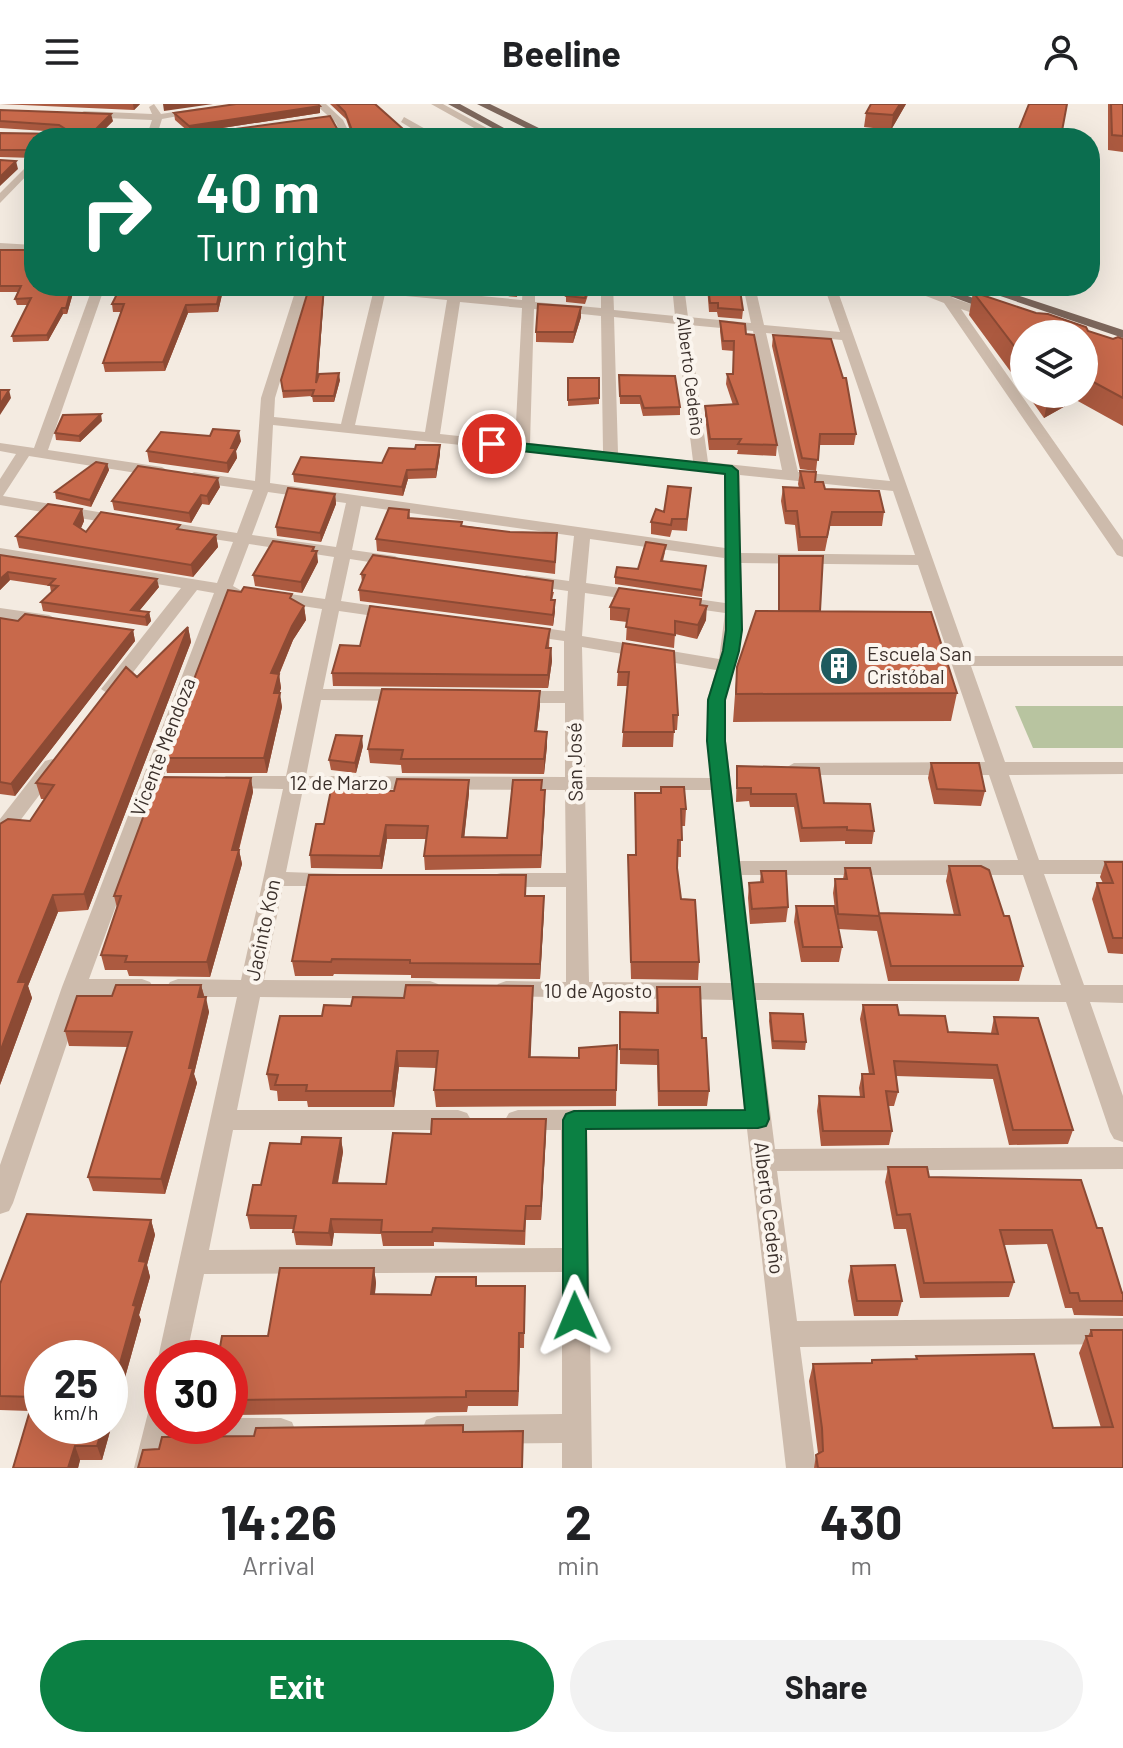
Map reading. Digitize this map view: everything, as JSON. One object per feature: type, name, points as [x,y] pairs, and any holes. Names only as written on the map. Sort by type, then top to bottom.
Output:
[{"type":"main road","points":[[453,104],[492,128]]},
{"type":"main road","points":[[482,104],[533,128]]},
{"type":"main road","points":[[949,296],[1016,320]]},
{"type":"main road","points":[[1007,296],[1123,334]]},
{"type":"street","points":[[152,104],[158,117],[154,128]]},
{"type":"street","points":[[320,104],[335,117],[341,128]]},
{"type":"street","points":[[436,104],[488,128]]},
{"type":"street","points":[[79,114],[158,117],[214,109]]},
{"type":"street","points":[[320,119],[335,117]]},
{"type":"street","points":[[404,120],[417,128]]},
{"type":"street","points":[[11,162],[24,163]]},
{"type":"street","points":[[0,200],[5,188],[24,172]]},
{"type":"street","points":[[0,248],[24,249]]},
{"type":"street","points":[[0,492],[32,452],[95,296]]},
{"type":"street","name":"Vicente Mendoza","points":[[0,1203],[74,987],[262,487],[268,398],[300,296]]},
{"type":"street","points":[[347,428],[379,296]]},
{"type":"street","points":[[443,296],[847,337]]},
{"type":"street","points":[[522,447],[528,296]]},
{"type":"street","points":[[607,296],[611,457]]},
{"type":"street","name":"Alberto Cedeño","points":[[680,296],[701,467]]},
{"type":"street","points":[[751,296],[791,476]]},
{"type":"street","points":[[833,296],[924,560],[941,632],[959,661],[1123,1132]]},
{"type":"street","points":[[941,296],[1123,552]]},
{"type":"street","points":[[432,437],[454,297]]},
{"type":"street","points":[[266,420],[899,487]]},
{"type":"street","points":[[0,447],[732,556],[924,560]]},
{"type":"street","name":"Alberto Cedeño","points":[[732,471],[732,556],[738,623],[716,700],[730,868],[801,1468]]},
{"type":"street","points":[[0,500],[420,565]]},
{"type":"street","name":"Jacinto Kon","points":[[176,1340],[354,501]]},
{"type":"street","name":"San José","points":[[578,990],[574,638],[582,533]]},
{"type":"street","points":[[0,553],[222,590],[407,615]]},
{"type":"street","points":[[514,578],[577,587],[738,623]]},
{"type":"street","points":[[95,709],[144,634],[192,585]]},
{"type":"street","points":[[0,613],[61,622]]},
{"type":"street","points":[[497,627],[726,666]]},
{"type":"street","points":[[959,661],[1123,661]]},
{"type":"street","points":[[313,694],[421,695]]},
{"type":"street","points":[[497,696],[574,697]]},
{"type":"street","points":[[0,833],[66,746]]},
{"type":"street","points":[[780,769],[1123,768]]},
{"type":"street","name":"12 de Marzo","points":[[208,782],[575,784],[724,774]]},
{"type":"street","points":[[150,782],[179,782]]},
{"type":"street","points":[[730,868],[1123,867]]},
{"type":"street","points":[[273,879],[353,880]]},
{"type":"street","points":[[481,880],[577,880]]},
{"type":"street","points":[[74,987],[453,990]]},
{"type":"street","name":"10 de Agosto","points":[[484,990],[1123,994]]},
{"type":"street","points":[[222,1120],[758,1119]]},
{"type":"street","points":[[574,1120],[577,1468]]},
{"type":"street","points":[[763,1160],[1123,1158]]},
{"type":"street","points":[[191,1262],[575,1260]]},
{"type":"street","points":[[785,1334],[1123,1331]]},
{"type":"street","points":[[248,1427],[312,1432]]},
{"type":"street","points":[[405,1430],[576,1428]]},
{"type":"street","points":[[149,1468],[154,1444]]},
{"type":"green space","points":[[1015,706],[1123,706],[1123,748],[1033,748]]},
{"type":"building","points":[[236,104],[320,106],[189,126],[174,113]]},
{"type":"building","points":[[337,104],[375,104],[402,128],[351,128],[345,112]]},
{"type":"building","points":[[871,104],[900,104],[893,115],[866,113]]},
{"type":"building","points":[[1029,104],[1067,104],[1063,128],[1019,128]]},
{"type":"building","points":[[1111,104],[1123,104],[1123,136],[1112,135]]},
{"type":"building","points":[[0,110],[111,114],[97,128],[0,121]]},
{"type":"building","points":[[330,116],[337,128],[243,128]]},
{"type":"building","points":[[0,133],[24,133],[24,150],[0,150]]},
{"type":"building","points":[[0,160],[16,161],[0,177]]},
{"type":"building","points":[[0,250],[24,250],[24,296],[69,296],[66,308],[62,308],[47,335],[12,336],[31,298],[15,299],[21,286],[0,286]]},
{"type":"building","points":[[116,296],[219,296],[217,304],[186,305],[163,362],[103,363],[124,304],[112,304]]},
{"type":"building","points":[[307,296],[323,296],[316,383],[319,374],[339,373],[334,396],[312,396],[314,390],[283,391],[281,380]]},
{"type":"building","points":[[709,296],[741,296],[743,310],[718,308],[718,303],[710,303]]},
{"type":"building","points":[[976,296],[985,296],[1066,320],[1010,320],[1010,341]]},
{"type":"building","points":[[538,304],[581,307],[574,332],[536,332]]},
{"type":"building","points":[[720,321],[745,324],[746,334],[754,335],[777,445],[738,444],[741,439],[710,439],[705,406],[738,404],[727,374],[733,374],[734,341],[723,341]]},
{"type":"building","points":[[1098,334],[1123,339],[1123,398],[1098,385]]},
{"type":"building","points":[[773,335],[831,339],[843,378],[846,378],[856,434],[820,434],[818,460],[802,458]]},
{"type":"building","points":[[619,375],[675,376],[680,407],[644,408],[640,396],[620,396]]},
{"type":"building","points":[[568,378],[599,378],[599,398],[568,400]]},
{"type":"building","points":[[0,390],[9,390],[0,404]]},
{"type":"building","points":[[101,414],[79,436],[55,433],[63,415]]},
{"type":"building","points":[[213,429],[239,431],[231,448],[236,448],[227,463],[147,451],[161,432],[210,436]]},
{"type":"building","points":[[416,445],[440,445],[436,469],[407,470],[402,487],[293,474],[301,457],[382,463],[389,448],[415,449]]},
{"type":"building","points":[[96,462],[107,464],[90,500],[55,492]]},
{"type":"building","points":[[138,466],[218,478],[207,496],[201,495],[189,513],[112,501]]},
{"type":"building","points":[[800,471],[816,472],[815,482],[823,482],[825,489],[879,491],[884,512],[832,512],[827,537],[800,537],[797,511],[786,511],[783,487],[804,488]]},
{"type":"building","points":[[668,486],[691,488],[687,519],[672,519],[671,525],[651,522],[656,509],[664,512]]},
{"type":"building","points":[[288,488],[335,494],[320,533],[276,527]]},
{"type":"building","points":[[48,504],[82,509],[74,524],[86,532],[101,512],[180,525],[177,529],[216,535],[191,565],[16,536]]},
{"type":"building","points":[[389,508],[409,510],[408,518],[462,522],[461,526],[510,532],[557,533],[555,562],[376,539]]},
{"type":"building","points":[[273,541],[314,547],[312,551],[317,551],[301,582],[253,575]]},
{"type":"building","points":[[646,542],[666,545],[661,561],[706,566],[702,590],[615,577],[617,567],[638,569]]},
{"type":"building","points":[[0,555],[157,579],[131,610],[149,612],[145,617],[41,602],[58,586],[49,585],[55,579],[8,572],[0,579]]},
{"type":"building","points":[[373,555],[553,581],[553,615],[359,590],[365,575],[361,574]]},
{"type":"building","points":[[779,556],[823,556],[820,611],[779,611]]},
{"type":"building","points":[[244,587],[292,594],[290,598],[304,606],[271,673],[279,674],[274,693],[280,693],[264,758],[164,758],[228,590],[241,592]]},
{"type":"building","points":[[619,588],[701,599],[700,605],[707,606],[698,625],[675,621],[675,635],[626,627],[629,609],[610,607]]},
{"type":"building","points":[[370,606],[550,629],[546,648],[551,648],[548,675],[332,673],[340,645],[360,646]]},
{"type":"building","name":"Escuela San Cristóbal","points":[[756,611],[931,612],[957,693],[736,694],[737,667]]},
{"type":"building","points":[[25,614],[133,630],[11,784],[0,782],[0,618],[18,621]]},
{"type":"building","points":[[188,627],[84,894],[53,895],[18,982],[26,982],[0,1052],[0,824],[8,819],[30,821],[54,785],[36,783],[126,667],[137,677]]},
{"type":"building","points":[[623,643],[674,651],[678,715],[673,715],[674,732],[623,732],[629,672],[618,672]]},
{"type":"building","points":[[382,689],[540,691],[535,731],[547,732],[544,759],[401,759],[403,750],[368,749]]},
{"type":"building","points":[[336,735],[362,736],[355,763],[329,760]]},
{"type":"building","points":[[931,763],[979,763],[985,791],[937,789]]},
{"type":"building","points":[[737,766],[819,768],[824,803],[870,804],[874,831],[847,830],[847,827],[802,828],[796,794],[751,794],[751,788],[737,788]]},
{"type":"building","points":[[158,777],[251,778],[232,850],[239,850],[207,962],[125,962],[127,956],[101,955],[121,896],[114,896]]},
{"type":"building","points":[[397,779],[469,780],[462,837],[507,838],[513,780],[542,780],[541,790],[545,790],[541,855],[424,856],[428,826],[386,825],[380,856],[310,855],[316,824],[324,824],[331,790],[394,791]]},
{"type":"building","points":[[661,787],[684,787],[686,809],[681,809],[682,840],[678,840],[677,868],[681,899],[695,900],[699,962],[631,962],[628,855],[636,855],[635,793],[661,793]]},
{"type":"building","points":[[1105,862],[1123,862],[1123,938],[1113,938],[1097,883],[1113,883]]},
{"type":"building","points":[[949,866],[981,866],[989,870],[1004,916],[1009,916],[1023,966],[891,966],[879,914],[838,914],[835,879],[847,879],[845,868],[870,868],[879,913],[960,915]]},
{"type":"building","points":[[761,871],[786,871],[788,907],[752,909],[749,883],[763,882]]},
{"type":"building","points":[[309,875],[526,875],[525,896],[544,896],[540,964],[332,959],[331,962],[292,961]]},
{"type":"building","points":[[796,906],[834,906],[842,947],[803,947]]},
{"type":"building","points":[[116,985],[201,985],[198,997],[206,997],[189,1068],[193,1068],[161,1179],[88,1177],[132,1032],[65,1031],[77,996],[112,996]]},
{"type":"building","points":[[406,985],[533,986],[529,1057],[579,1058],[579,1048],[617,1045],[616,1090],[434,1090],[438,1051],[397,1051],[392,1091],[306,1091],[307,1085],[275,1085],[278,1075],[267,1074],[280,1016],[322,1016],[324,1005],[351,1006],[353,997],[404,998]]},
{"type":"building","points":[[657,987],[700,987],[702,1038],[706,1038],[709,1091],[659,1091],[658,1050],[620,1049],[620,1012],[658,1013]]},
{"type":"building","points":[[863,1005],[897,1005],[899,1015],[945,1016],[948,1032],[998,1034],[994,1017],[1038,1018],[1073,1130],[1013,1130],[997,1065],[894,1061],[898,1092],[886,1091],[892,1131],[823,1131],[819,1096],[864,1097],[862,1074],[874,1074]]},
{"type":"building","points":[[770,1013],[803,1014],[806,1042],[773,1041]]},
{"type":"building","points":[[432,1119],[546,1119],[541,1206],[526,1206],[524,1231],[433,1228],[432,1232],[381,1232],[382,1220],[331,1219],[329,1233],[293,1232],[296,1216],[247,1215],[253,1185],[261,1185],[270,1143],[301,1144],[302,1137],[341,1138],[333,1183],[386,1184],[393,1133],[431,1134]]},
{"type":"building","points":[[888,1167],[927,1167],[929,1177],[1081,1180],[1097,1228],[1102,1228],[1123,1301],[1080,1301],[1078,1293],[1070,1293],[1052,1230],[1000,1230],[1014,1282],[924,1283],[910,1214],[897,1215]]},
{"type":"building","points":[[27,1214],[151,1220],[139,1261],[146,1262],[126,1340],[24,1340],[24,1397],[0,1396],[0,1284]]},
{"type":"building","points":[[895,1265],[902,1301],[857,1301],[851,1266]]},
{"type":"building","points":[[280,1268],[374,1268],[371,1294],[431,1295],[436,1277],[476,1277],[476,1286],[525,1286],[524,1333],[519,1333],[518,1391],[466,1391],[466,1397],[248,1400],[248,1340],[221,1340],[222,1336],[268,1336]]},
{"type":"building","points":[[1091,1330],[1123,1330],[1123,1468],[818,1468],[816,1455],[823,1451],[822,1428],[813,1364],[872,1363],[872,1360],[917,1359],[916,1356],[1034,1354],[1053,1428],[1113,1427],[1086,1336],[1092,1336]]},
{"type":"building","points":[[463,1425],[463,1432],[523,1431],[522,1468],[138,1468],[143,1450],[159,1449],[160,1444],[248,1444],[248,1436],[254,1436],[256,1428]]},
{"type":"building","points":[[24,1431],[24,1444],[98,1444],[75,1446],[68,1468],[13,1468]]},
{"type":"place","name":"Escuela San Cristóbal","points":[[839,666]]},
{"type":"route","points":[[492,444],[732,471],[734,630],[731,651],[719,685],[715,717],[718,769],[758,1119],[574,1120],[575,1316]]}]
